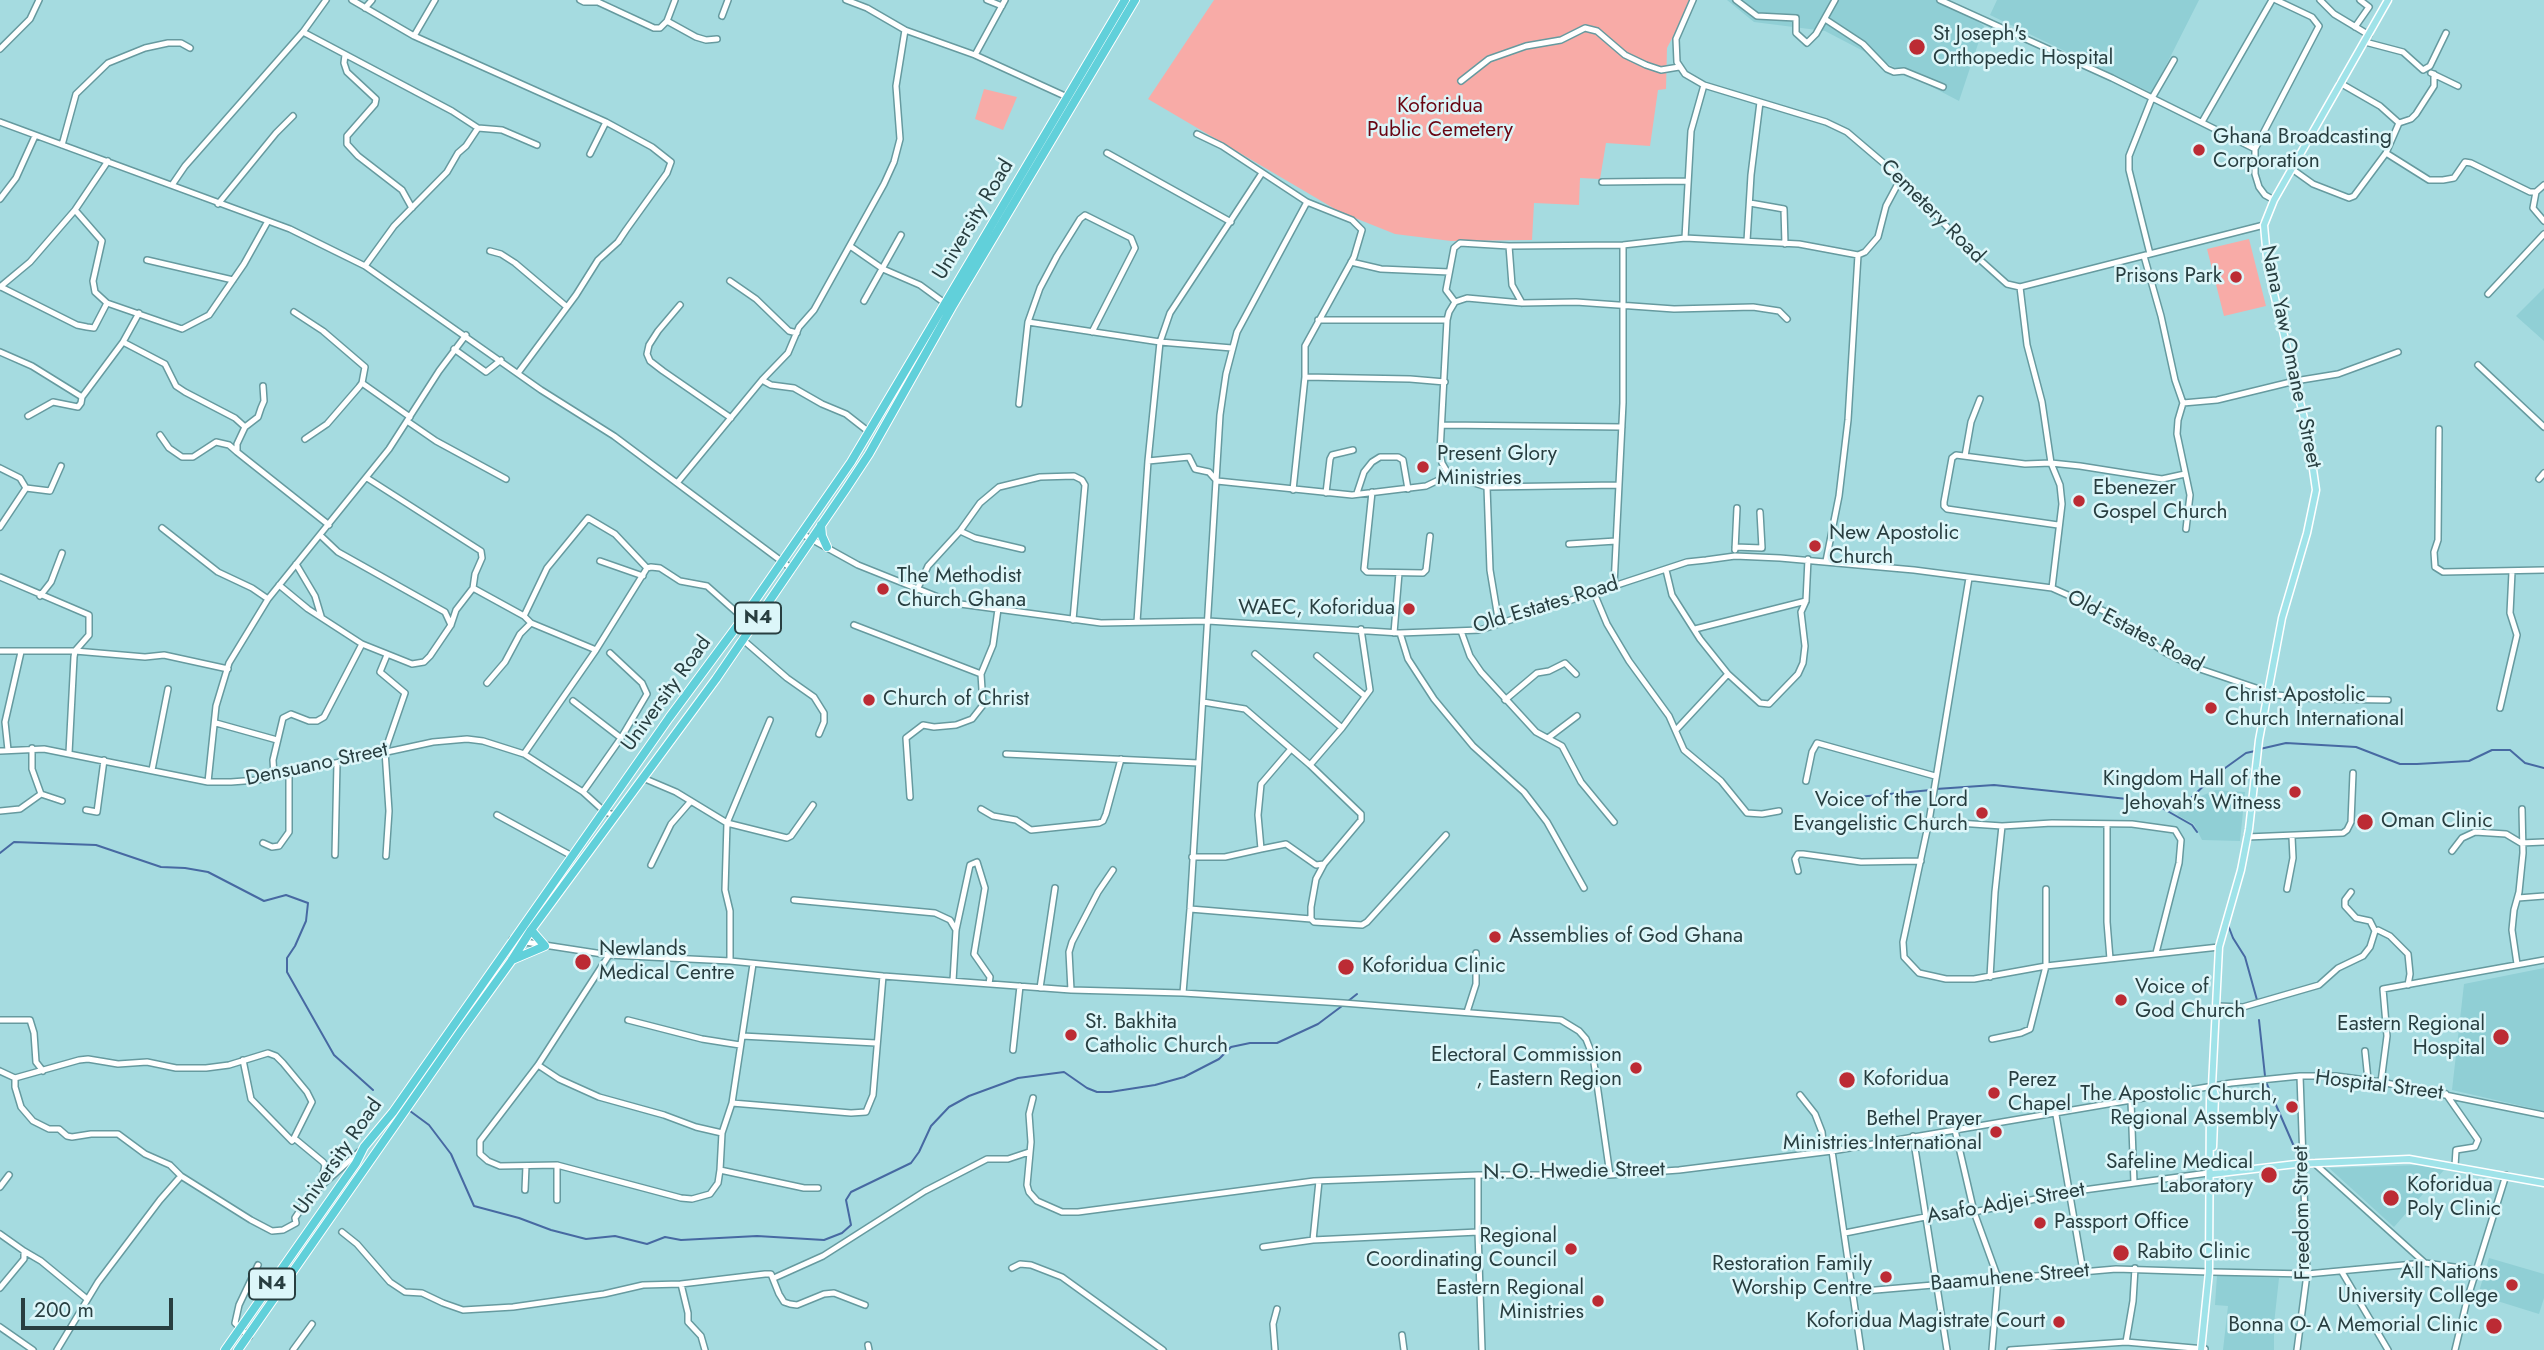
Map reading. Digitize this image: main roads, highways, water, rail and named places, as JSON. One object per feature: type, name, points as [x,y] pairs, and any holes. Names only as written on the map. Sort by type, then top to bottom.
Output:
[{"type":"highway","name":"University Road","points":[[225,1350],[364,1147],[388,1119],[572,856],[643,778],[792,569],[869,454],[948,305],[1125,0]]},
{"type":"highway","name":"University Road","points":[[238,1350],[512,960],[610,813],[669,718],[802,534],[869,432],[1135,0]]},
{"type":"highway","points":[[821,525],[827,547]]},
{"type":"highway","points":[[512,960],[545,946],[531,930]]},
{"type":"main road","name":"Nana Yaw Omane I Street","points":[[2210,1173],[2219,947],[2241,870],[2259,740],[2282,618],[2307,533],[2316,491],[2308,435],[2268,269],[2264,225],[2274,200],[2388,0]]},
{"type":"main road","points":[[2203,1349],[2211,1272],[2210,1173],[2314,1163],[2409,1159],[2544,1183]]},
{"type":"waterway","points":[[2260,749],[2286,743],[2356,747],[2400,764],[2469,761],[2492,750],[2510,750],[2525,763],[2544,768]]},
{"type":"waterway","points":[[1936,789],[1994,785],[2175,804],[2190,799],[2214,776],[2246,753],[2255,751]]},
{"type":"waterway","points":[[1847,798],[1931,790]]},
{"type":"waterway","points":[[2155,804],[2192,825],[2197,832]]},
{"type":"waterway","points":[[0,853],[14,842],[96,845],[161,867],[208,872],[264,901],[286,895],[308,903],[306,921],[287,958],[287,972],[334,1055],[373,1090]]},
{"type":"waterway","points":[[2228,925],[2245,957],[2257,1000]]},
{"type":"waterway","points":[[1347,1002],[1357,994]]},
{"type":"waterway","points":[[410,1111],[429,1125],[451,1154],[474,1206],[551,1230],[586,1239],[615,1236],[647,1244],[665,1237],[681,1240],[757,1236],[824,1240],[842,1233],[851,1225],[846,1200],[851,1192],[911,1163],[931,1126],[949,1107],[969,1096],[1018,1078],[1064,1072],[1097,1092],[1155,1085],[1184,1077],[1219,1059],[1231,1047],[1250,1043],[1277,1043],[1318,1024],[1342,1006]]},
{"type":"waterway","points":[[2259,1020],[2265,1076]]},
{"type":"waterway","points":[[2266,1082],[2299,1158]]},
{"type":"place","name":"St Joseph's Orthopedic Hospital","points":[[1917,47]]},
{"type":"place","name":"Ghana Broadcasting Corporation","points":[[2199,150]]},
{"type":"place","name":"Prisons Park","points":[[2236,277]]},
{"type":"place","name":"Present Glory Ministries","points":[[1423,467]]},
{"type":"place","name":"Ebenezer Gospel Church","points":[[2079,501]]},
{"type":"place","name":"New Apostolic Church","points":[[1815,546]]},
{"type":"place","name":"The Methodist Church Ghana","points":[[883,589]]},
{"type":"place","name":"WAEC, Koforidua","points":[[1409,609]]},
{"type":"place","name":"Church of Christ","points":[[869,700]]},
{"type":"place","name":"Christ Apostolic Church International","points":[[2211,708]]},
{"type":"place","name":"Kingdom Hall of the Jehovah's Witness","points":[[2295,792]]},
{"type":"place","name":"Voice of the Lord Evangelistic Church","points":[[1982,813]]},
{"type":"place","name":"Oman Clinic","points":[[2365,822]]},
{"type":"place","name":"Assemblies of God Ghana","points":[[1495,937]]},
{"type":"place","name":"Newlands Medical Centre","points":[[583,962]]},
{"type":"place","name":"Koforidua Clinic","points":[[1346,967]]},
{"type":"place","name":"Voice of God Church","points":[[2121,1000]]},
{"type":"place","name":"St. Bakhita Catholic Church","points":[[1071,1035]]},
{"type":"place","name":"Eastern Regional Hospital","points":[[2501,1037]]},
{"type":"place","name":"Electoral Commission , Eastern Region","points":[[1636,1068]]},
{"type":"place","name":"Koforidua","points":[[1847,1080]]},
{"type":"place","name":"Perez Chapel","points":[[1994,1093]]},
{"type":"place","name":"The Apostolic Church, Regional Assembly","points":[[2292,1107]]},
{"type":"place","name":"Bethel Prayer Ministries International","points":[[1996,1132]]},
{"type":"place","name":"Safeline Medical Laboratory","points":[[2269,1175]]},
{"type":"place","name":"Koforidua Poly Clinic","points":[[2391,1198]]},
{"type":"place","name":"Passport Office","points":[[2040,1223]]},
{"type":"place","name":"Regional Coordinating Council","points":[[1571,1249]]},
{"type":"place","name":"Rabito Clinic","points":[[2121,1253]]},
{"type":"place","name":"Restoration Family Worship Centre","points":[[1886,1277]]},
{"type":"place","name":"All Nations University College","points":[[2512,1285]]},
{"type":"place","name":"Eastern Regional Ministries","points":[[1598,1301]]},
{"type":"place","name":"Koforidua Magistrate Court","points":[[2059,1322]]},
{"type":"place","name":"Bonna O- A Memorial Clinic","points":[[2494,1326]]},
{"type":"park label","name":"Koforidua Public Cemetery","points":[[1440,119]]}]
